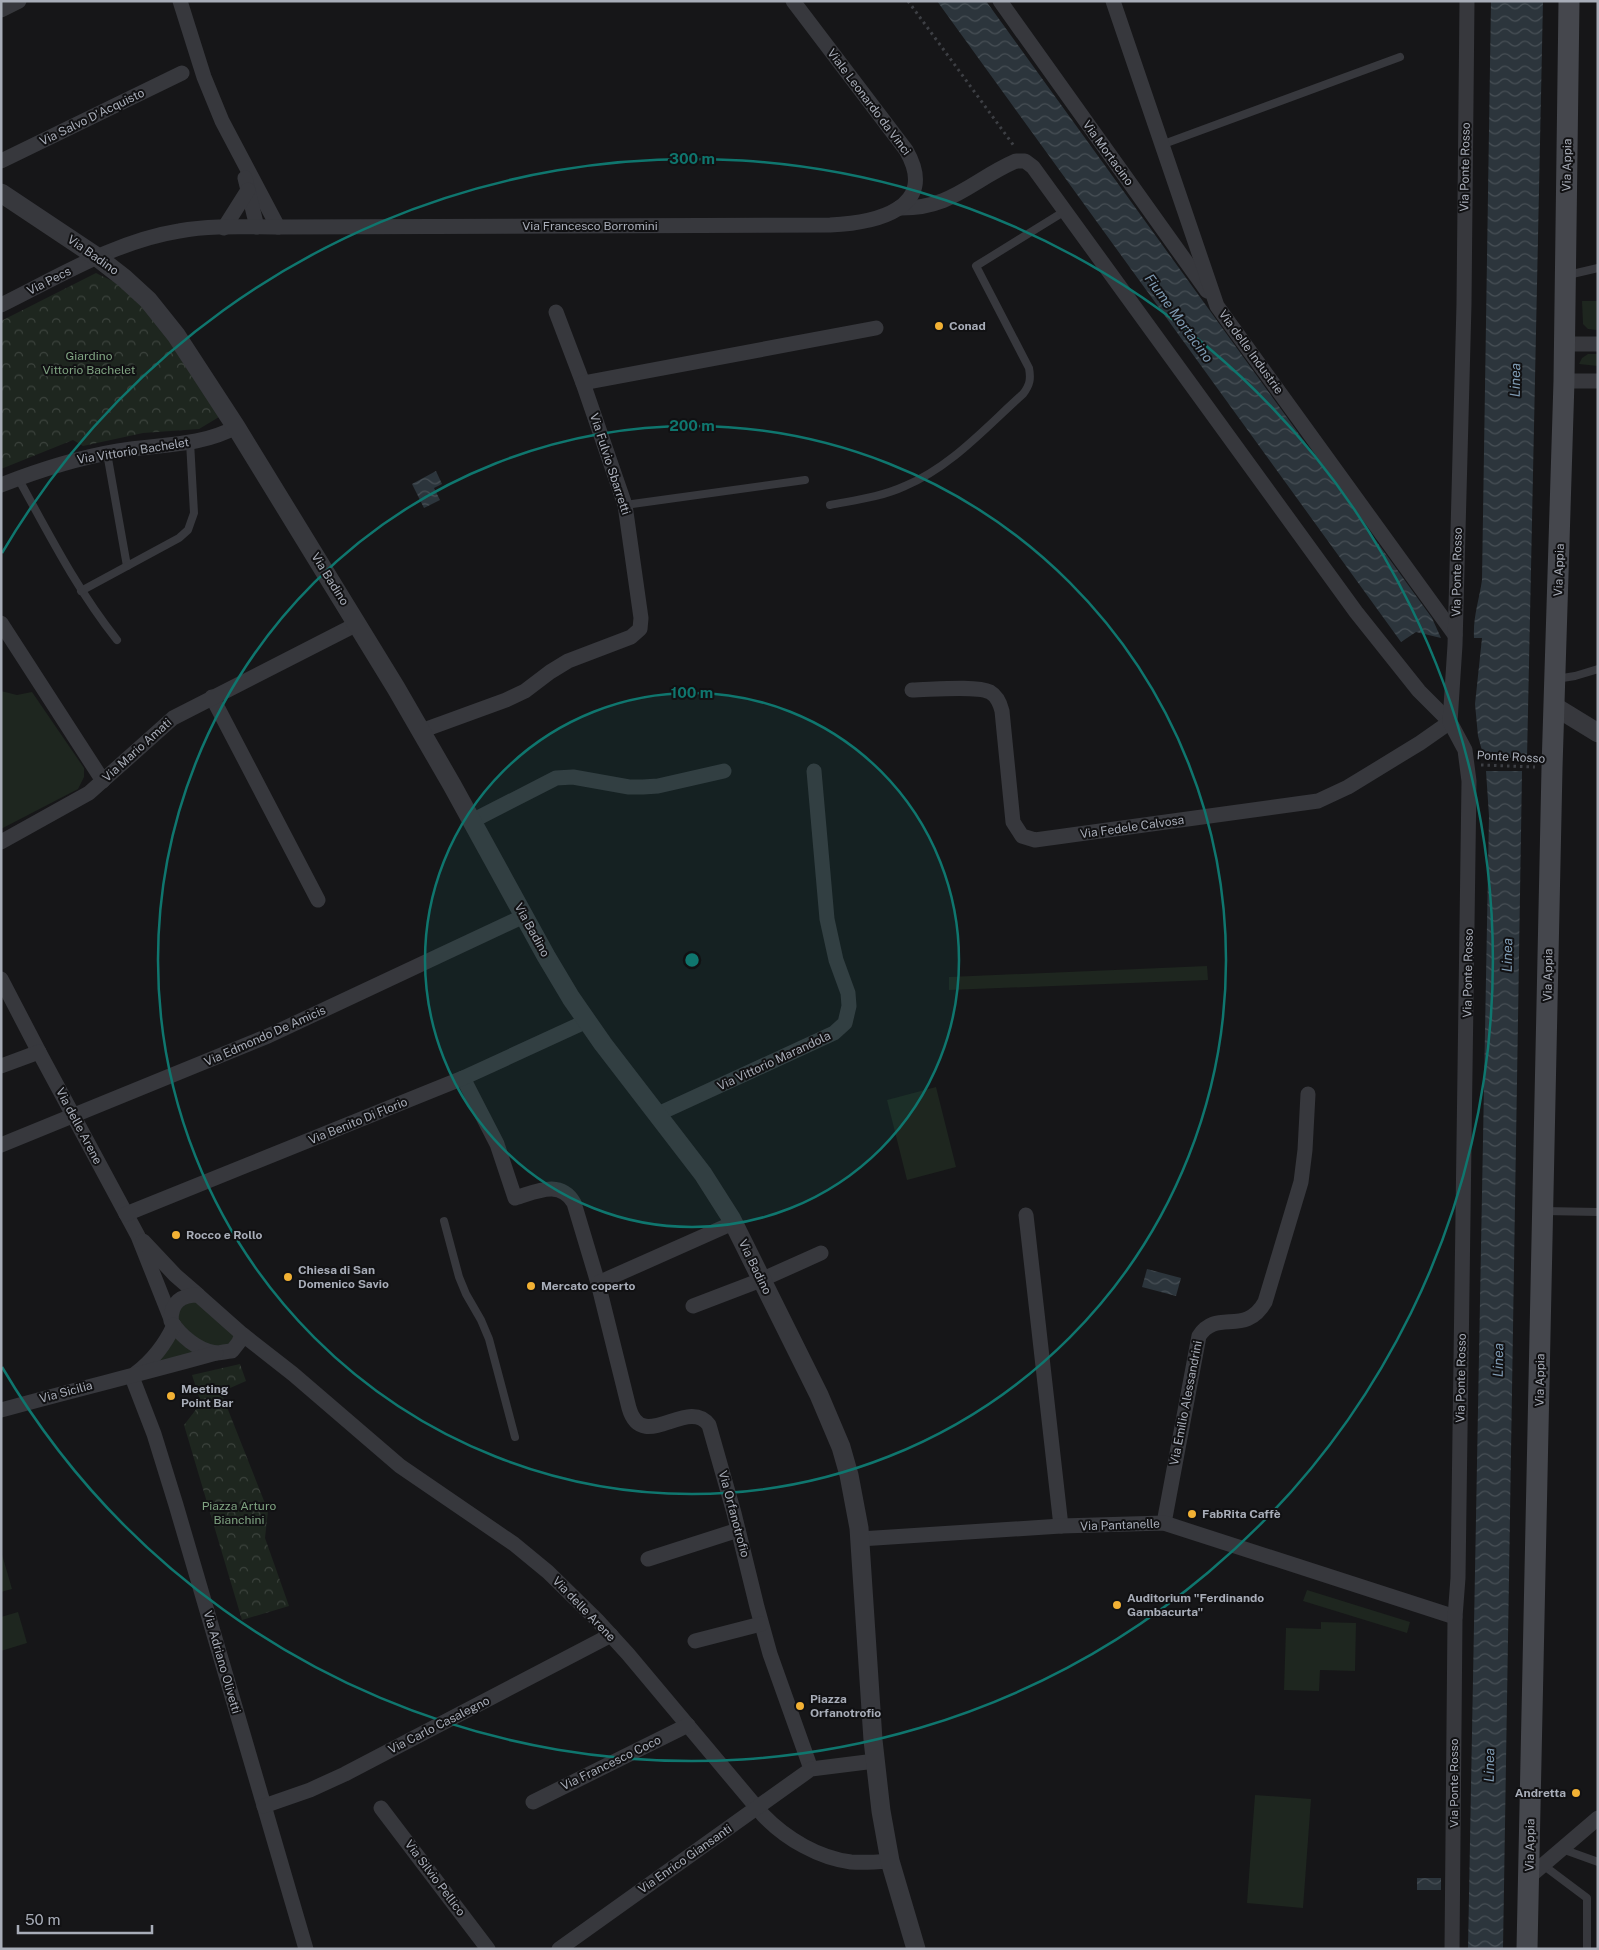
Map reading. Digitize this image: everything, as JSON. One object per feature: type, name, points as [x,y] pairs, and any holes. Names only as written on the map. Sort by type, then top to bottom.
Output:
[{"type":"main road","name":"Via Appia","points":[[1527,1949],[1536,1871],[1539,1211],[1564,381],[1569,1]]},
{"type":"street","points":[[1,10],[19,1]]},
{"type":"street","points":[[180,1],[214,101],[240,157],[278,226]]},
{"type":"street","name":"Viale Leonardo da Vinci","points":[[792,1],[909,154],[915,172],[916,186],[910,199],[899,208]]},
{"type":"street","name":"Via Mortacino","points":[[1000,1],[1217,306]]},
{"type":"street","name":"Via delle Industrie","points":[[1113,1],[1217,306],[1455,640]]},
{"type":"street","name":"Via Ponte Rosso","points":[[1452,1949],[1455,1617],[1458,1578],[1466,1090],[1468,764],[1465,750],[1451,719],[1455,640],[1464,304],[1467,1]]},
{"type":"street","name":"Via Salvo D'Acquisto","points":[[1,161],[182,73]]},
{"type":"street","points":[[240,157],[257,227]]},
{"type":"street","points":[[899,208],[931,205],[948,200],[1012,163],[1025,161],[1037,172],[1379,643],[1419,691],[1451,719]]},
{"type":"street","points":[[224,228],[248,190]]},
{"type":"street","name":"Via Badino","points":[[1,192],[97,257],[140,292],[162,316],[197,364],[421,731],[564,986],[587,1021],[703,1174],[734,1224],[819,1395],[836,1435],[853,1490],[860,1539],[875,1761],[883,1820],[890,1861],[916,1949]]},
{"type":"street","name":"Via Francesco Borromini","points":[[224,228],[278,226],[830,225],[863,222],[880,217],[899,208]]},
{"type":"street","name":"Via Pecs","points":[[1,305],[97,257],[154,236],[192,229],[224,228]]},
{"type":"street","name":"Via Fulvio Sbarretti","points":[[421,731],[518,695],[568,661],[631,638],[637,633],[642,622],[625,505],[583,383],[556,312]]},
{"type":"street","points":[[583,383],[876,328]]},
{"type":"street","points":[[1564,344],[1598,344]]},
{"type":"street","points":[[1564,381],[1598,381]]},
{"type":"street","name":"Via Vittorio Bachelet","points":[[1,485],[59,464],[107,454],[190,442],[215,436],[236,427]]},
{"type":"street","points":[[1,623],[103,781]]},
{"type":"street","name":"Via Mario Amati","points":[[1,842],[77,800],[103,781],[168,722],[212,697],[357,624]]},
{"type":"street","name":"Via Fedele Calvosa","points":[[912,690],[979,689],[995,695],[1002,711],[1013,822],[1022,836],[1035,840],[1318,800],[1348,787],[1451,719]]},
{"type":"street","points":[[212,697],[318,900]]},
{"type":"street","points":[[1554,706],[1598,734]]},
{"type":"street","points":[[472,821],[556,778],[573,777],[643,787],[658,786],[724,771]]},
{"type":"street","name":"Via Vittorio Marandola","points":[[658,1114],[834,1033],[845,1023],[849,1011],[848,993],[836,960],[827,919],[814,771]]},
{"type":"street","name":"Via Edmondo De Amicis","points":[[1,1145],[189,1070],[300,1022],[524,916]]},
{"type":"street","name":"Via delle Arene","points":[[1,979],[72,1116],[138,1236],[171,1270],[242,1334],[293,1374],[400,1466],[531,1557],[611,1635],[769,1821],[785,1834],[821,1853],[850,1862],[890,1861]]},
{"type":"street","name":"Via Benito Di Florio","points":[[126,1214],[463,1078],[587,1021]]},
{"type":"street","points":[[1,1066],[39,1052]]},
{"type":"street","points":[[463,1078],[497,1144],[515,1198],[552,1189],[562,1190],[571,1197],[577,1209],[598,1283],[734,1224]]},
{"type":"street","name":"Via Emilio Alessandrini","points":[[1164,1523],[1199,1336],[1211,1324],[1247,1320],[1256,1314],[1265,1302],[1301,1182],[1308,1094]]},
{"type":"street","points":[[1026,1215],[1061,1526]]},
{"type":"street","points":[[138,1236],[173,1323],[178,1330],[196,1344],[216,1353]]},
{"type":"street","points":[[693,1306],[761,1280],[821,1253]]},
{"type":"street","name":"Via Orfanotrofio","points":[[598,1283],[631,1414],[638,1424],[653,1426],[695,1416],[706,1421],[710,1429],[738,1530],[761,1624],[778,1678],[811,1769]]},
{"type":"street","points":[[132,1377],[144,1368],[158,1351],[173,1323],[172,1311],[176,1303],[186,1296],[198,1295]]},
{"type":"street","points":[[232,1351],[242,1334]]},
{"type":"street","name":"Via Sicilia","points":[[1,1410],[83,1387],[132,1377],[216,1353],[248,1349],[262,1350]]},
{"type":"street","name":"Via Adriano Olivetti","points":[[132,1377],[154,1434],[176,1505],[306,1949]]},
{"type":"street","name":"Via Pantanelle","points":[[860,1539],[1061,1526],[1164,1523],[1455,1617]]},
{"type":"street","points":[[648,1559],[738,1530]]},
{"type":"street","points":[[695,1641],[761,1624]]},
{"type":"street","name":"Via Carlo Casalegno","points":[[264,1806],[310,1790],[345,1774],[611,1635]]},
{"type":"street","name":"Via Francesco Coco","points":[[534,1802],[688,1725]]},
{"type":"street","points":[[811,1769],[875,1761]]},
{"type":"street","name":"Via Enrico Giansanti","points":[[559,1949],[811,1769]]},
{"type":"street","name":"Via Silvio Pellico","points":[[381,1808],[488,1949]]},
{"type":"street","points":[[1536,1871],[1598,1818]]},
{"type":"lane","points":[[1161,145],[1400,56]]},
{"type":"lane","points":[[830,505],[883,494],[916,481],[954,457],[1023,394],[1030,384],[1029,368],[976,266],[1065,210]]},
{"type":"lane","points":[[1565,276],[1598,268]]},
{"type":"lane","points":[[81,591],[179,538],[188,530],[192,524],[194,513],[190,442]]},
{"type":"lane","points":[[107,454],[127,566]]},
{"type":"lane","points":[[18,478],[81,591],[117,640]]},
{"type":"lane","points":[[625,505],[805,480]]},
{"type":"lane","points":[[1555,679],[1576,676],[1598,669]]},
{"type":"lane","points":[[1539,1211],[1598,1212]]},
{"type":"lane","points":[[444,1221],[461,1283],[487,1333],[515,1437]]},
{"type":"lane","points":[[1562,1849],[1598,1862]]},
{"type":"lane","points":[[1536,1871],[1587,1898],[1588,1949]]},
{"type":"path","points":[[908,1],[1025,161]]},
{"type":"path","name":"Ponte Rosso","points":[[1468,764],[1552,768]]},
{"type":"green space","name":"Giardino Vittorio Bachelet","points":[[96,273],[123,287],[151,314],[176,348],[219,417],[199,429],[143,433],[83,446],[73,440],[1,469],[1,321]]},
{"type":"green space","points":[[1582,301],[1597,301],[1597,330],[1588,329],[1583,324]]},
{"type":"green space","points":[[1588,354],[1598,354],[1598,366],[1579,364],[1582,358]]},
{"type":"green space","points":[[1,691],[17,695],[32,692],[84,768],[84,777],[78,789],[1,829]]},
{"type":"green space","points":[[1207,966],[1208,980],[949,990],[949,977]]},
{"type":"green space","points":[[936,1087],[956,1167],[907,1180],[887,1100]]},
{"type":"green space","points":[[197,1300],[235,1335],[229,1346],[212,1346],[200,1340],[176,1319],[178,1307]]},
{"type":"green space","points":[[174,1331],[199,1353],[155,1366]]},
{"type":"green space","name":"Piazza Arturo Bianchini","points":[[240,1364],[246,1381],[221,1392],[268,1511],[265,1538],[289,1606],[242,1620],[184,1425],[201,1403],[192,1375]]},
{"type":"green space","points":[[1,1551],[12,1589],[1,1592]]},
{"type":"green space","points":[[1307,1590],[1410,1622],[1407,1633],[1303,1601]]},
{"type":"green space","points":[[18,1612],[27,1643],[1,1651],[1,1617]]},
{"type":"green space","points":[[1321,1622],[1356,1623],[1355,1671],[1320,1670],[1319,1691],[1284,1690],[1286,1628],[1321,1629]]},
{"type":"green space","points":[[1255,1795],[1311,1799],[1303,1908],[1247,1903]]},
{"type":"water","name":"Fiume Mortacino","points":[[937,1],[986,1],[1432,618],[1441,638],[1416,632],[1401,642]]},
{"type":"water","name":"Linea","points":[[1491,1],[1543,1],[1527,758],[1484,758],[1478,736],[1475,704],[1482,638],[1474,638],[1474,630],[1482,580]]},
{"type":"water","points":[[436,471],[442,484],[434,488],[440,500],[424,508],[412,484]]},
{"type":"water","name":"Linea","points":[[1486,771],[1522,771],[1503,1949],[1468,1949],[1489,816]]},
{"type":"water","points":[[1147,1269],[1181,1278],[1176,1296],[1142,1287]]},
{"type":"water","points":[[1417,1878],[1441,1878],[1441,1890],[1417,1890]]},
{"type":"place","name":"Conad","points":[[939,326]]},
{"type":"place","name":"Rocco e Rollo","points":[[176,1235]]},
{"type":"place","name":"Chiesa di San Domenico Savio","points":[[288,1277]]},
{"type":"place","name":"Mercato coperto","points":[[531,1286]]},
{"type":"place","name":"Meeting Point Bar","points":[[171,1396]]},
{"type":"place","name":"FabRita Caffè","points":[[1192,1514]]},
{"type":"place","name":"Auditorium \"Ferdinando Gambacurta\"","points":[[1117,1605]]},
{"type":"place","name":"Piazza Orfanotrofio","points":[[800,1706]]},
{"type":"place","name":"Andretta","points":[[1576,1793]]}]
